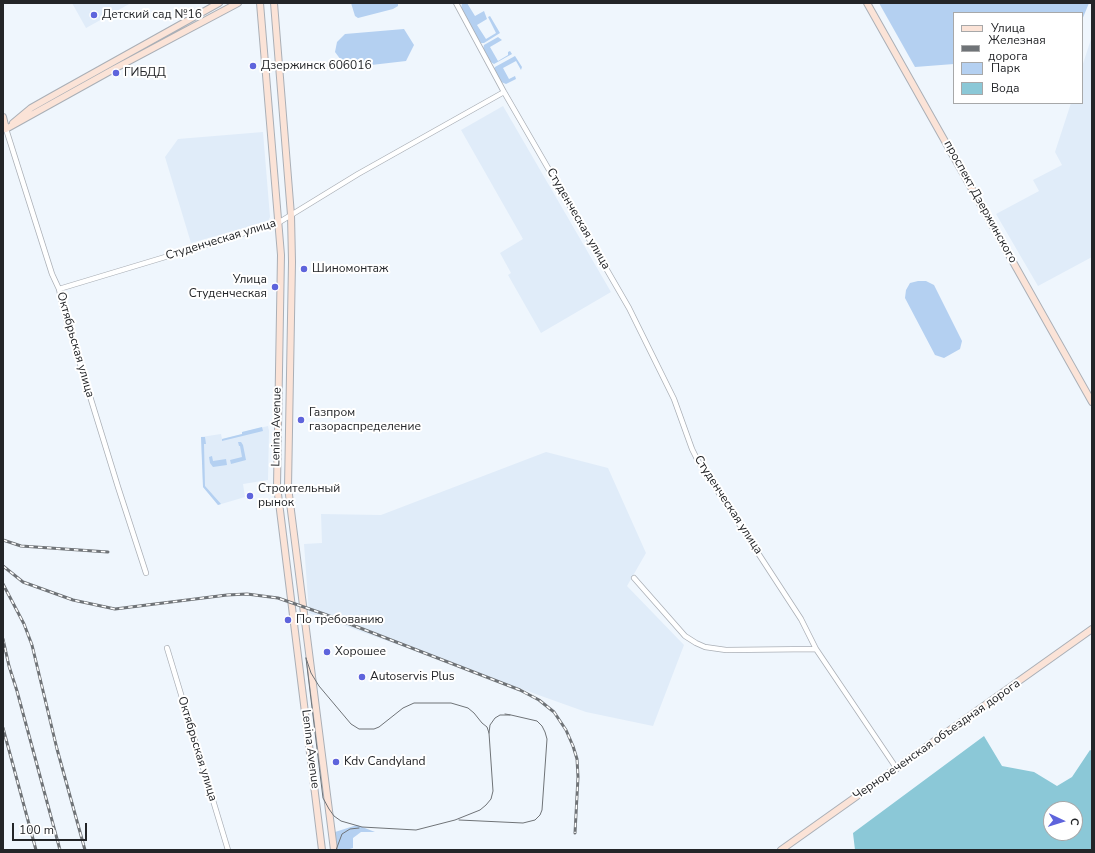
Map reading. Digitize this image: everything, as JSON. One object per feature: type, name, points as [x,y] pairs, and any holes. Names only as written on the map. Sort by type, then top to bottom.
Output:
[{"type":"main road","points":[[5,130],[23,114],[37,105],[219,3]]},
{"type":"main road","points":[[5,130],[114,69],[238,3]]},
{"type":"main road","name":"Lenina Avenue","points":[[260,3],[280,255],[277,486],[322,850]]},
{"type":"main road","name":"Lenina Avenue","points":[[274,3],[291,215],[292,262],[288,487],[334,850]]},
{"type":"main road","name":"проспект Дзержинского","points":[[868,3],[1092,402]]},
{"type":"main road","name":"Октябрьская улица","points":[[3,116],[5,130]]},
{"type":"main road","name":"Чернореченская объездная дорога","points":[[781,850],[1092,629]]},
{"type":"street","points":[[456,3],[504,92]]},
{"type":"street","name":"Студенческая улица","points":[[59,289],[278,223],[358,174],[504,92],[629,308],[674,399],[692,449],[698,461],[798,613],[816,648],[897,769]]},
{"type":"street","name":"Октябрьская улица","points":[[5,130],[52,274],[59,289],[64,312],[146,573]]},
{"type":"street","points":[[634,578],[686,636],[705,647],[726,650],[816,648]]},
{"type":"street","name":"Октябрьская улица","points":[[167,648],[228,850]]},
{"type":"shaded area","name":"Детский сад №16","points":[[72,3],[131,3],[86,28]]},
{"type":"shaded area","points":[[1092,36],[1092,257],[1038,286],[996,214],[1039,191],[1033,180],[1062,165],[1055,152],[1071,104],[1083,104],[1083,64]]},
{"type":"shaded area","points":[[503,106],[611,292],[541,333],[508,275],[511,273],[500,253],[523,239],[461,130]]},
{"type":"shaded area","points":[[263,132],[270,217],[268,221],[191,243],[165,157],[178,139]]},
{"type":"shaded area","points":[[268,426],[268,480],[243,484],[245,497],[218,505],[203,487],[201,437],[221,434],[222,439],[242,434],[242,432]]},
{"type":"shaded area","points":[[546,452],[608,468],[646,553],[627,586],[684,645],[653,726],[586,712],[309,613],[304,544],[322,543],[321,514],[381,515]]},
{"type":"green space","points":[[351,3],[398,3],[398,6],[393,9],[358,18],[355,16]]},
{"type":"green space","points":[[462,3],[467,3],[475,16],[484,11],[487,19],[477,25],[486,39],[496,33],[488,17],[490,16],[500,33],[484,43],[481,43],[473,32],[461,9]]},
{"type":"green space","points":[[879,3],[1089,3],[1083,18],[1083,12],[953,12],[953,64],[915,67]]},
{"type":"green space","points":[[404,29],[414,45],[406,61],[354,67],[347,66],[335,52],[337,42],[345,34]]},
{"type":"green space","points":[[498,37],[502,40],[490,47],[498,61],[508,55],[508,52],[510,51],[512,54],[494,64],[489,61],[483,49],[484,45]]},
{"type":"green space","points":[[515,56],[522,67],[521,70],[516,61],[503,68],[509,79],[515,76],[516,79],[506,84],[501,82],[494,69],[495,67]]},
{"type":"green space","points":[[926,281],[934,285],[962,341],[960,349],[944,358],[935,355],[905,298],[906,290],[910,283]]},
{"type":"green space","points":[[262,427],[263,431],[222,441],[222,439],[242,434],[242,432]]},
{"type":"green space","points":[[201,437],[205,437],[206,444],[204,444],[205,486],[221,504],[218,505],[203,487]]},
{"type":"green space","points":[[238,442],[241,442],[243,445],[246,460],[231,464],[230,460],[242,457]]},
{"type":"green space","points":[[212,456],[213,461],[226,459],[227,465],[213,467],[210,463],[209,457]]},
{"type":"green space","points":[[357,825],[375,832],[361,832],[353,838],[353,848],[340,850],[336,847],[335,832]]},
{"type":"water","points":[[984,736],[1002,766],[1034,772],[1057,786],[1072,777],[1090,750],[1092,751],[1092,850],[855,850],[853,833]]},
{"type":"tram line","points":[[306,658],[311,673],[319,686],[351,724],[359,729],[374,729],[379,727],[403,708],[414,703],[451,703],[468,708],[487,727],[489,733],[493,791],[491,799],[480,810],[455,820],[416,830],[362,827],[341,821],[334,816],[323,798],[306,658]]},
{"type":"tram line","points":[[459,820],[523,823],[535,820],[540,815],[542,810],[547,739],[545,732],[537,721],[505,714]]},
{"type":"tram line","points":[[489,733],[490,725],[495,718],[500,715],[510,715]]},
{"type":"tram line","points":[[336,850],[342,834],[350,829],[359,828]]},
{"type":"railway","points":[[3,540],[21,546],[108,552]]},
{"type":"railway","points":[[3,566],[23,582],[73,600],[115,609],[227,595],[247,594],[278,598],[324,614],[520,690],[539,700],[554,712],[566,730],[573,746],[577,759],[578,777],[575,833]]},
{"type":"railway","points":[[3,584],[24,624],[32,645],[57,749],[85,850]]},
{"type":"railway","points":[[3,639],[9,666],[60,850]]},
{"type":"railway","points":[[3,728],[36,850]]},
{"type":"place","name":"Детский сад №16","points":[[94,15]]},
{"type":"place","name":"Дзержинск 606016","points":[[253,66]]},
{"type":"place","name":"ГИБДД","points":[[116,73]]},
{"type":"place","name":"Шиномонтаж","points":[[304,269]]},
{"type":"place","name":"Улица Студенческая","points":[[275,287]]},
{"type":"place","name":"Газпром газораспределение","points":[[301,420]]},
{"type":"place","name":"Строительный рынок","points":[[250,496]]},
{"type":"place","name":"По требованию","points":[[288,620]]},
{"type":"place","name":"Хорошее","points":[[327,652]]},
{"type":"place","name":"Autoservis Plus","points":[[362,677]]},
{"type":"place","name":"Kdv Candyland","points":[[336,762]]}]
